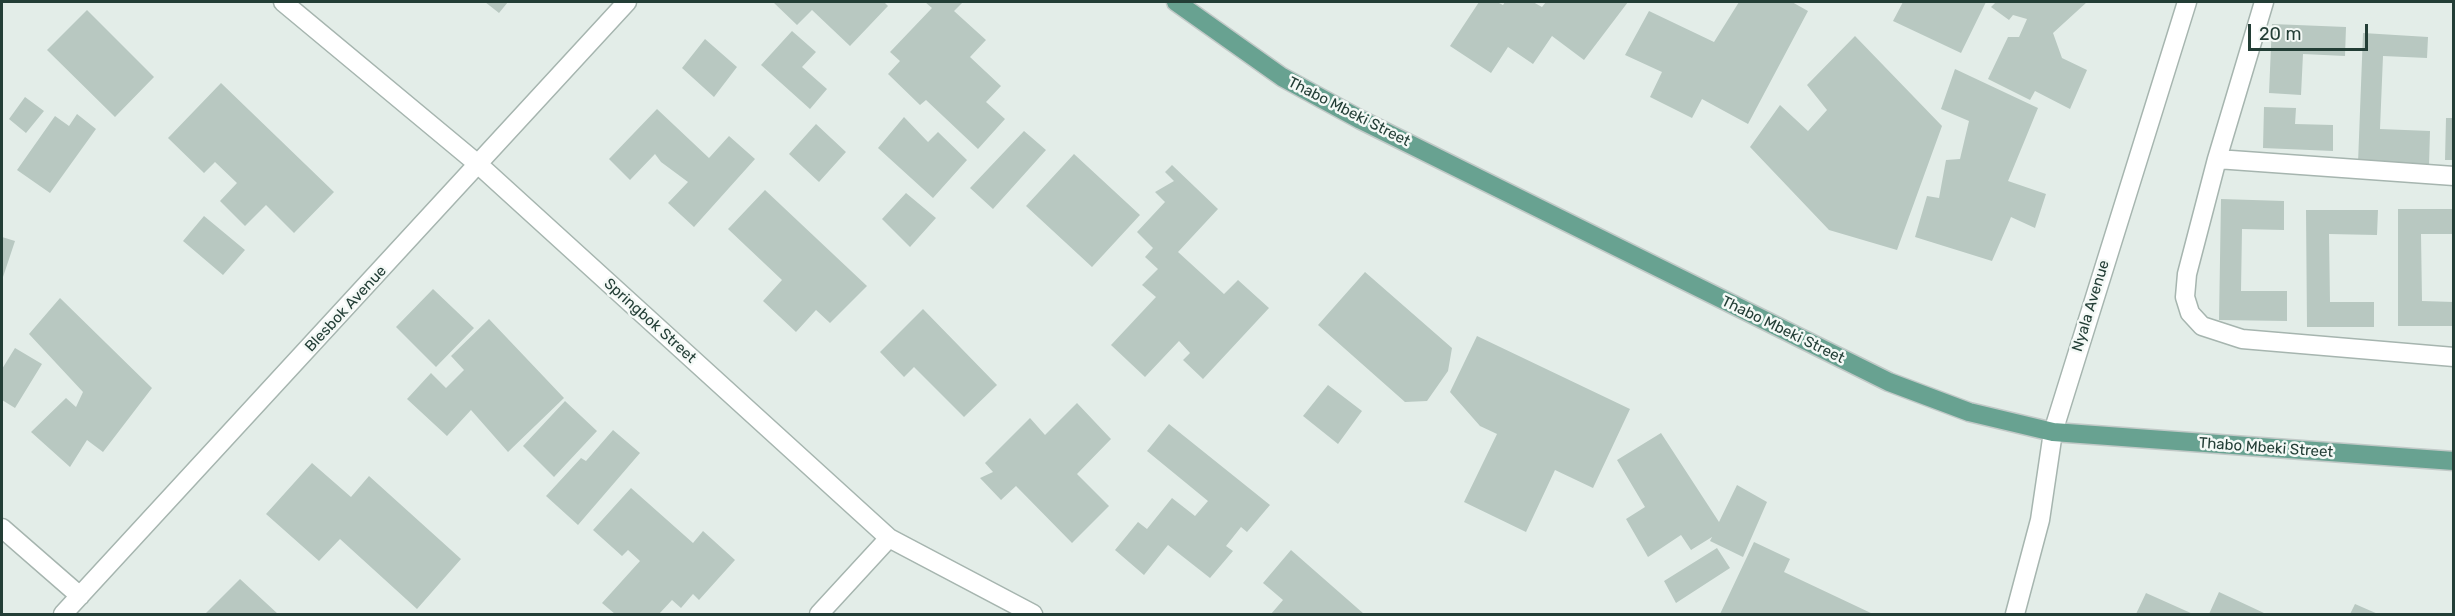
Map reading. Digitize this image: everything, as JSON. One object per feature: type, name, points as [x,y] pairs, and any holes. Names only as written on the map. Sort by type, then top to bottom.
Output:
[{"type":"main road","name":"Thabo Mbeki Street","points":[[1176,2],[1282,77],[1361,120],[1889,382],[1969,412],[2053,432],[2454,461]]},
{"type":"street","name":"Springbok Street","points":[[283,2],[479,165],[889,538],[1034,615]]},
{"type":"street","name":"Blesbok Avenue","points":[[63,615],[627,2]]},
{"type":"street","name":"Nyala Avenue","points":[[2015,615],[2040,520],[2053,432],[2187,2]]},
{"type":"street","points":[[2264,2],[2217,159],[2187,274],[2185,297],[2190,314],[2202,326],[2242,339],[2454,357]]},
{"type":"street","points":[[2217,159],[2454,176]]},
{"type":"street","points":[[2,528],[80,596]]},
{"type":"street","points":[[819,615],[889,538]]},
{"type":"building","points":[[485,2],[508,2],[499,13]]},
{"type":"building","points":[[773,2],[884,2],[888,6],[850,46],[812,10],[797,25]]},
{"type":"building","points":[[925,2],[963,2],[954,11],[986,40],[970,57],[1001,86],[986,102],[1005,119],[978,149],[926,100],[920,105],[888,74],[900,61],[890,52],[932,8]]},
{"type":"building","points":[[1479,2],[1497,2],[1503,5],[1505,2],[1533,2],[1542,7],[1546,2],[1628,2],[1584,60],[1552,36],[1533,64],[1508,47],[1491,73],[1450,46]]},
{"type":"building","points":[[1739,2],[1792,2],[1808,11],[1748,124],[1702,99],[1692,118],[1650,97],[1662,72],[1625,55],[1649,11],[1714,42]]},
{"type":"building","points":[[1903,2],[1986,2],[1961,53],[1893,21]]},
{"type":"building","points":[[1996,2],[2087,2],[2053,33],[2062,58],[2087,70],[2070,109],[2035,91],[2030,100],[1988,79],[2008,37],[2019,37],[2027,19],[2013,15],[2009,20],[1991,7]]},
{"type":"building","points":[[87,10],[154,77],[115,117],[47,50]]},
{"type":"building","points":[[2272,24],[2346,27],[2345,56],[2303,54],[2301,95],[2269,93]]},
{"type":"building","points":[[792,31],[816,52],[802,67],[827,89],[810,109],[761,65]]},
{"type":"building","points":[[2363,33],[2428,37],[2427,58],[2383,56],[2380,129],[2430,131],[2429,166],[2358,163]]},
{"type":"building","points":[[1855,36],[1942,126],[1897,250],[1829,230],[1750,147],[1780,105],[1808,131],[1827,110],[1807,85]]},
{"type":"building","points":[[705,39],[737,67],[714,97],[682,68]]},
{"type":"building","points":[[1955,69],[2038,108],[2008,181],[2046,194],[2035,228],[2011,217],[1992,261],[1915,237],[1927,196],[1939,198],[1946,160],[1960,159],[1969,121],[1941,109]]},
{"type":"building","points":[[221,83],[334,192],[294,233],[266,205],[245,226],[220,201],[237,183],[215,162],[204,173],[168,138]]},
{"type":"building","points":[[25,97],[44,111],[26,133],[9,119]]},
{"type":"building","points":[[2264,107],[2296,108],[2295,124],[2333,125],[2333,151],[2263,148]]},
{"type":"building","points":[[657,109],[709,158],[729,136],[755,159],[694,227],[668,203],[688,182],[661,162],[655,154],[630,180],[609,159]]},
{"type":"building","points":[[77,114],[96,129],[50,193],[17,170],[55,116],[69,126]]},
{"type":"building","points":[[904,117],[928,142],[938,132],[967,160],[933,198],[878,148]]},
{"type":"building","points":[[2446,118],[2454,118],[2454,160],[2445,160]]},
{"type":"building","points":[[816,124],[846,152],[819,182],[789,154]]},
{"type":"building","points":[[1024,131],[1046,150],[993,209],[970,188]]},
{"type":"building","points":[[1074,154],[1140,215],[1092,267],[1026,206]]},
{"type":"building","points":[[1172,165],[1218,209],[1178,252],[1224,294],[1238,280],[1269,308],[1203,379],[1183,360],[1190,353],[1179,341],[1145,377],[1111,345],[1156,297],[1142,285],[1158,269],[1145,257],[1153,248],[1137,232],[1165,202],[1155,192],[1174,181],[1165,172]]},
{"type":"building","points":[[765,190],[867,286],[830,323],[816,310],[796,332],[763,301],[782,280],[728,229]]},
{"type":"building","points":[[906,193],[936,218],[910,247],[882,219]]},
{"type":"building","points":[[2221,199],[2284,201],[2284,230],[2242,229],[2241,291],[2287,291],[2287,321],[2219,320]]},
{"type":"building","points":[[2398,209],[2454,209],[2454,234],[2421,234],[2422,301],[2454,302],[2454,326],[2398,326]]},
{"type":"building","points":[[2306,210],[2378,210],[2377,235],[2329,234],[2330,302],[2374,302],[2374,327],[2307,327]]},
{"type":"building","points":[[204,216],[245,250],[223,275],[183,241]]},
{"type":"building","points":[[2,237],[15,241],[2,280]]},
{"type":"building","points":[[1365,272],[1452,348],[1448,371],[1427,401],[1405,402],[1318,325]]},
{"type":"building","points":[[433,289],[474,328],[436,367],[396,327]]},
{"type":"building","points":[[60,298],[152,388],[103,452],[87,440],[70,467],[31,432],[66,398],[76,407],[83,392],[29,334]]},
{"type":"building","points":[[923,309],[997,385],[964,417],[914,367],[904,377],[880,352]]},
{"type":"building","points":[[489,319],[564,398],[508,452],[471,410],[447,436],[407,399],[431,373],[446,388],[464,370],[451,356]]},
{"type":"building","points":[[1477,336],[1630,409],[1593,488],[1555,470],[1526,532],[1464,502],[1497,434],[1480,426],[1450,392]]},
{"type":"building","points":[[15,348],[42,364],[15,408],[2,400],[2,369]]},
{"type":"building","points":[[1328,385],[1362,411],[1338,444],[1303,416]]},
{"type":"building","points":[[565,401],[597,431],[554,477],[523,446]]},
{"type":"building","points":[[1077,403],[1111,439],[1077,474],[1109,506],[1072,543],[1016,486],[1001,500],[980,478],[993,472],[985,463],[1030,418],[1045,435]]},
{"type":"building","points":[[1169,424],[1270,505],[1247,532],[1241,527],[1226,546],[1233,551],[1210,578],[1168,545],[1144,575],[1115,550],[1138,522],[1147,529],[1172,498],[1195,516],[1208,501],[1147,451]]},
{"type":"building","points":[[613,430],[640,453],[578,525],[546,496],[581,458],[586,461]]},
{"type":"building","points":[[1661,433],[1719,522],[1737,485],[1767,502],[1743,557],[1710,541],[1712,537],[1691,550],[1681,535],[1648,557],[1626,519],[1645,507],[1617,460]]},
{"type":"building","points":[[312,463],[351,497],[369,476],[461,559],[417,609],[340,539],[319,561],[266,514]]},
{"type":"building","points":[[631,488],[693,543],[703,531],[735,560],[699,600],[693,594],[681,608],[672,600],[659,614],[615,614],[602,603],[640,561],[628,550],[622,556],[593,530]]},
{"type":"building","points":[[1754,542],[1790,559],[1784,572],[1873,614],[1720,614]]},
{"type":"building","points":[[1717,548],[1730,568],[1676,603],[1664,581]]},
{"type":"building","points":[[1291,550],[1364,614],[1271,614],[1283,600],[1263,583]]},
{"type":"building","points":[[240,579],[278,614],[205,614]]},
{"type":"building","points":[[2219,592],[2264,613],[2209,614]]},
{"type":"building","points":[[2146,593],[2193,614],[2136,614]]},
{"type":"building","points":[[2355,604],[2378,614],[2350,614]]}]
